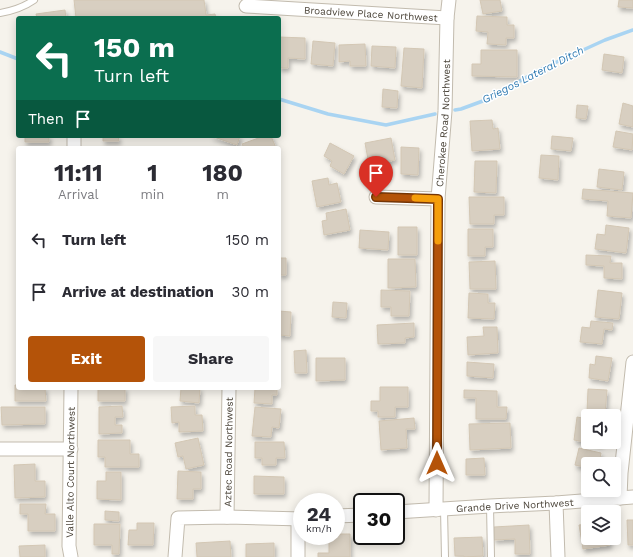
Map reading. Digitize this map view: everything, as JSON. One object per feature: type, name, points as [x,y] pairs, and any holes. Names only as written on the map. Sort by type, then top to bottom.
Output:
[{"type":"street","name":"Cherokee Road Northwest","points":[[440,510],[438,199],[445,111],[447,18],[449,0]]},
{"type":"street","name":"Broadview Place Northwest","points":[[246,6],[447,18]]},
{"type":"street","points":[[376,197],[438,199]]},
{"type":"street","points":[[620,498],[620,473],[633,362]]},
{"type":"street","name":"Valle Alto Court Northwest","points":[[71,557],[69,546],[72,390]]},
{"type":"street","name":"Aztec Road Northwest","points":[[227,517],[229,390]]},
{"type":"street","points":[[0,449],[71,449]]},
{"type":"street","name":"Grande Drive Northwest","points":[[405,512],[633,498]]},
{"type":"street","points":[[556,503],[558,557]]},
{"type":"street","points":[[175,557],[178,518],[227,517],[293,519]]},
{"type":"street","points":[[298,557],[299,545]]},
{"type":"lane","points":[[0,13],[10,11],[34,0]]},
{"type":"lane","points":[[490,506],[491,557]]},
{"type":"lane","points":[[440,510],[445,557]]},
{"type":"building","points":[[74,0],[204,0],[206,15],[215,14],[216,16],[76,16]]},
{"type":"building","points":[[480,0],[500,0],[502,11],[483,14]]},
{"type":"building","points":[[619,0],[633,0],[633,8],[618,7]]},
{"type":"building","points":[[65,10],[66,16],[36,16],[36,14]]},
{"type":"building","points":[[477,16],[507,17],[507,25],[514,25],[514,38],[506,38],[506,45],[487,44],[488,32],[476,31]]},
{"type":"building","points":[[281,37],[305,38],[305,59],[288,58],[288,68],[281,68]]},
{"type":"building","points":[[313,41],[335,43],[333,66],[311,64]]},
{"type":"building","points":[[365,44],[366,66],[350,66],[350,61],[339,62],[339,45]]},
{"type":"building","points":[[372,46],[396,47],[395,68],[371,66]]},
{"type":"building","points":[[404,48],[424,49],[422,88],[401,86]]},
{"type":"building","points":[[481,50],[517,50],[517,77],[472,76],[472,64],[481,64]]},
{"type":"building","points":[[604,54],[624,57],[622,73],[602,70]]},
{"type":"building","points":[[383,89],[398,91],[397,108],[382,107]]},
{"type":"building","points":[[623,103],[633,106],[633,127],[619,124]]},
{"type":"building","points":[[577,105],[588,106],[586,119],[576,118]]},
{"type":"building","points":[[492,120],[493,129],[498,128],[500,149],[472,151],[470,121]]},
{"type":"building","points":[[616,131],[633,134],[632,150],[613,147]]},
{"type":"building","points":[[552,136],[573,138],[571,151],[551,149]]},
{"type":"building","points":[[25,138],[49,138],[49,142],[25,142]]},
{"type":"building","points":[[103,138],[118,138],[119,141],[103,141]]},
{"type":"building","points":[[217,138],[239,138],[237,145]]},
{"type":"building","points":[[258,138],[272,138],[275,146],[243,146],[242,144]]},
{"type":"building","points":[[391,138],[395,160],[369,165],[365,143]]},
{"type":"building","points":[[330,143],[354,156],[344,174],[330,166],[332,161],[324,156]]},
{"type":"building","points":[[401,147],[419,148],[418,175],[401,174]]},
{"type":"building","points":[[541,155],[559,156],[558,180],[539,178]]},
{"type":"building","points":[[475,161],[497,161],[496,193],[474,192]]},
{"type":"building","points":[[599,169],[624,172],[622,190],[597,187]]},
{"type":"building","points":[[328,178],[329,185],[337,183],[341,202],[317,207],[312,181]]},
{"type":"building","points":[[583,189],[633,193],[631,218],[607,216],[608,201],[582,199]]},
{"type":"building","points":[[469,197],[504,197],[504,215],[494,215],[494,224],[470,224]]},
{"type":"building","points":[[346,209],[350,230],[324,235],[322,221],[327,220],[326,213]]},
{"type":"building","points":[[606,225],[629,228],[626,253],[595,249],[597,234],[605,235]]},
{"type":"building","points":[[398,227],[417,227],[417,255],[398,255]]},
{"type":"building","points":[[468,229],[493,229],[493,247],[485,247],[485,256],[468,256]]},
{"type":"building","points":[[360,230],[389,232],[388,250],[359,248]]},
{"type":"building","points":[[586,255],[611,256],[610,263],[622,263],[622,279],[604,278],[604,266],[586,265]]},
{"type":"building","points":[[281,258],[286,258],[286,275],[281,275]]},
{"type":"building","points":[[388,259],[415,259],[416,287],[388,288]]},
{"type":"building","points":[[495,261],[496,289],[470,289],[469,262]]},
{"type":"building","points":[[381,290],[410,291],[409,316],[391,316],[391,307],[381,307]]},
{"type":"building","points":[[598,290],[622,293],[619,319],[595,317]]},
{"type":"building","points":[[469,293],[488,294],[488,303],[495,303],[494,319],[468,318]]},
{"type":"building","points":[[333,302],[347,303],[346,318],[332,317]]},
{"type":"building","points":[[281,311],[291,312],[290,336],[281,335]]},
{"type":"building","points":[[591,321],[613,323],[612,330],[604,329],[602,344],[580,342],[582,327],[590,328]]},
{"type":"building","points":[[414,323],[414,337],[405,338],[405,343],[378,344],[377,325]]},
{"type":"building","points":[[483,327],[497,327],[498,353],[468,355],[467,337],[484,336]]},
{"type":"building","points":[[306,350],[307,373],[295,373],[294,351]]},
{"type":"building","points":[[596,356],[612,358],[608,381],[589,378],[590,364],[595,365]]},
{"type":"building","points":[[316,358],[345,358],[345,380],[316,381]]},
{"type":"building","points":[[467,362],[494,364],[493,378],[467,376]]},
{"type":"building","points":[[15,385],[16,390],[45,390],[46,401],[15,401]]},
{"type":"building","points":[[380,387],[408,387],[408,407],[395,407],[395,417],[378,417],[378,411],[371,411],[371,401],[380,401]]},
{"type":"building","points":[[588,389],[607,390],[605,409],[587,409]]},
{"type":"building","points":[[98,390],[125,390],[125,401],[98,401]]},
{"type":"building","points":[[181,390],[200,390],[199,403],[180,401]]},
{"type":"building","points":[[255,390],[277,390],[277,395],[272,395],[272,404],[254,403]]},
{"type":"building","points":[[464,390],[497,391],[497,407],[507,407],[506,419],[476,419],[476,398],[464,398]]},
{"type":"building","points":[[122,406],[123,417],[115,417],[115,425],[122,425],[122,433],[99,434],[99,407]]},
{"type":"building","points":[[195,406],[195,415],[202,415],[203,431],[179,432],[179,422],[172,423],[171,407]]},
{"type":"building","points":[[1,407],[45,407],[45,424],[2,425]]},
{"type":"building","points":[[255,407],[281,409],[279,428],[272,427],[271,437],[252,436]]},
{"type":"building","points":[[577,417],[581,418],[581,441],[574,440]]},
{"type":"building","points":[[414,418],[415,429],[406,429],[407,448],[381,450],[379,421]]},
{"type":"building","points":[[510,423],[511,448],[470,450],[469,424]]},
{"type":"building","points":[[198,438],[204,465],[186,469],[183,456],[178,457],[175,443]]},
{"type":"building","points":[[98,440],[130,440],[130,454],[139,454],[139,467],[105,467],[105,457],[98,457]]},
{"type":"building","points":[[255,442],[284,442],[285,458],[276,458],[276,465],[262,465],[262,458],[255,458]]},
{"type":"building","points":[[579,448],[601,453],[600,457],[581,457],[581,466],[575,465]]},
{"type":"building","points":[[484,458],[485,475],[466,475],[466,459]]},
{"type":"building","points":[[35,464],[35,481],[45,481],[45,497],[15,498],[14,465]]},
{"type":"building","points":[[178,471],[201,472],[201,489],[193,489],[193,499],[177,499]]},
{"type":"building","points":[[106,472],[121,472],[121,500],[97,499],[97,481],[106,481]]},
{"type":"building","points":[[254,476],[284,477],[284,494],[254,494]]},
{"type":"building","points":[[20,504],[46,504],[45,514],[55,514],[55,531],[28,531],[28,514],[20,514]]},
{"type":"building","points":[[105,511],[119,512],[119,521],[105,520]]},
{"type":"building","points":[[627,520],[633,520],[633,545],[628,545]]},
{"type":"building","points":[[137,523],[154,523],[153,545],[128,545],[129,530],[137,530]]},
{"type":"building","points":[[94,524],[120,524],[119,554],[112,554],[112,545],[94,545]]},
{"type":"building","points":[[529,525],[530,554],[515,554],[515,539],[494,540],[494,527]]},
{"type":"building","points":[[579,525],[581,525],[581,537]]},
{"type":"building","points":[[345,534],[350,534],[350,557],[318,557],[318,553],[329,553],[329,545],[345,545]]},
{"type":"building","points":[[482,537],[483,556],[455,556],[454,538]]},
{"type":"building","points":[[230,541],[231,557],[197,557],[196,543]]},
{"type":"building","points":[[274,543],[274,557],[246,557],[246,544]]},
{"type":"building","points":[[45,545],[45,557],[20,557],[19,546]]},
{"type":"building","points":[[582,545],[610,545],[583,549]]},
{"type":"waterway","name":"Griegos Lateral Ditch","points":[[455,110],[491,98],[537,71],[605,40],[633,30]]},
{"type":"waterway","name":"Griegos Lateral Ditch","points":[[0,52],[16,58]]},
{"type":"waterway","name":"Griegos Lateral Ditch","points":[[281,100],[328,114],[386,125],[435,114]]},
{"type":"slow traffic","points":[[415,198],[438,199],[438,241]]},
{"type":"route","points":[[376,197],[438,199],[437,463]]}]
